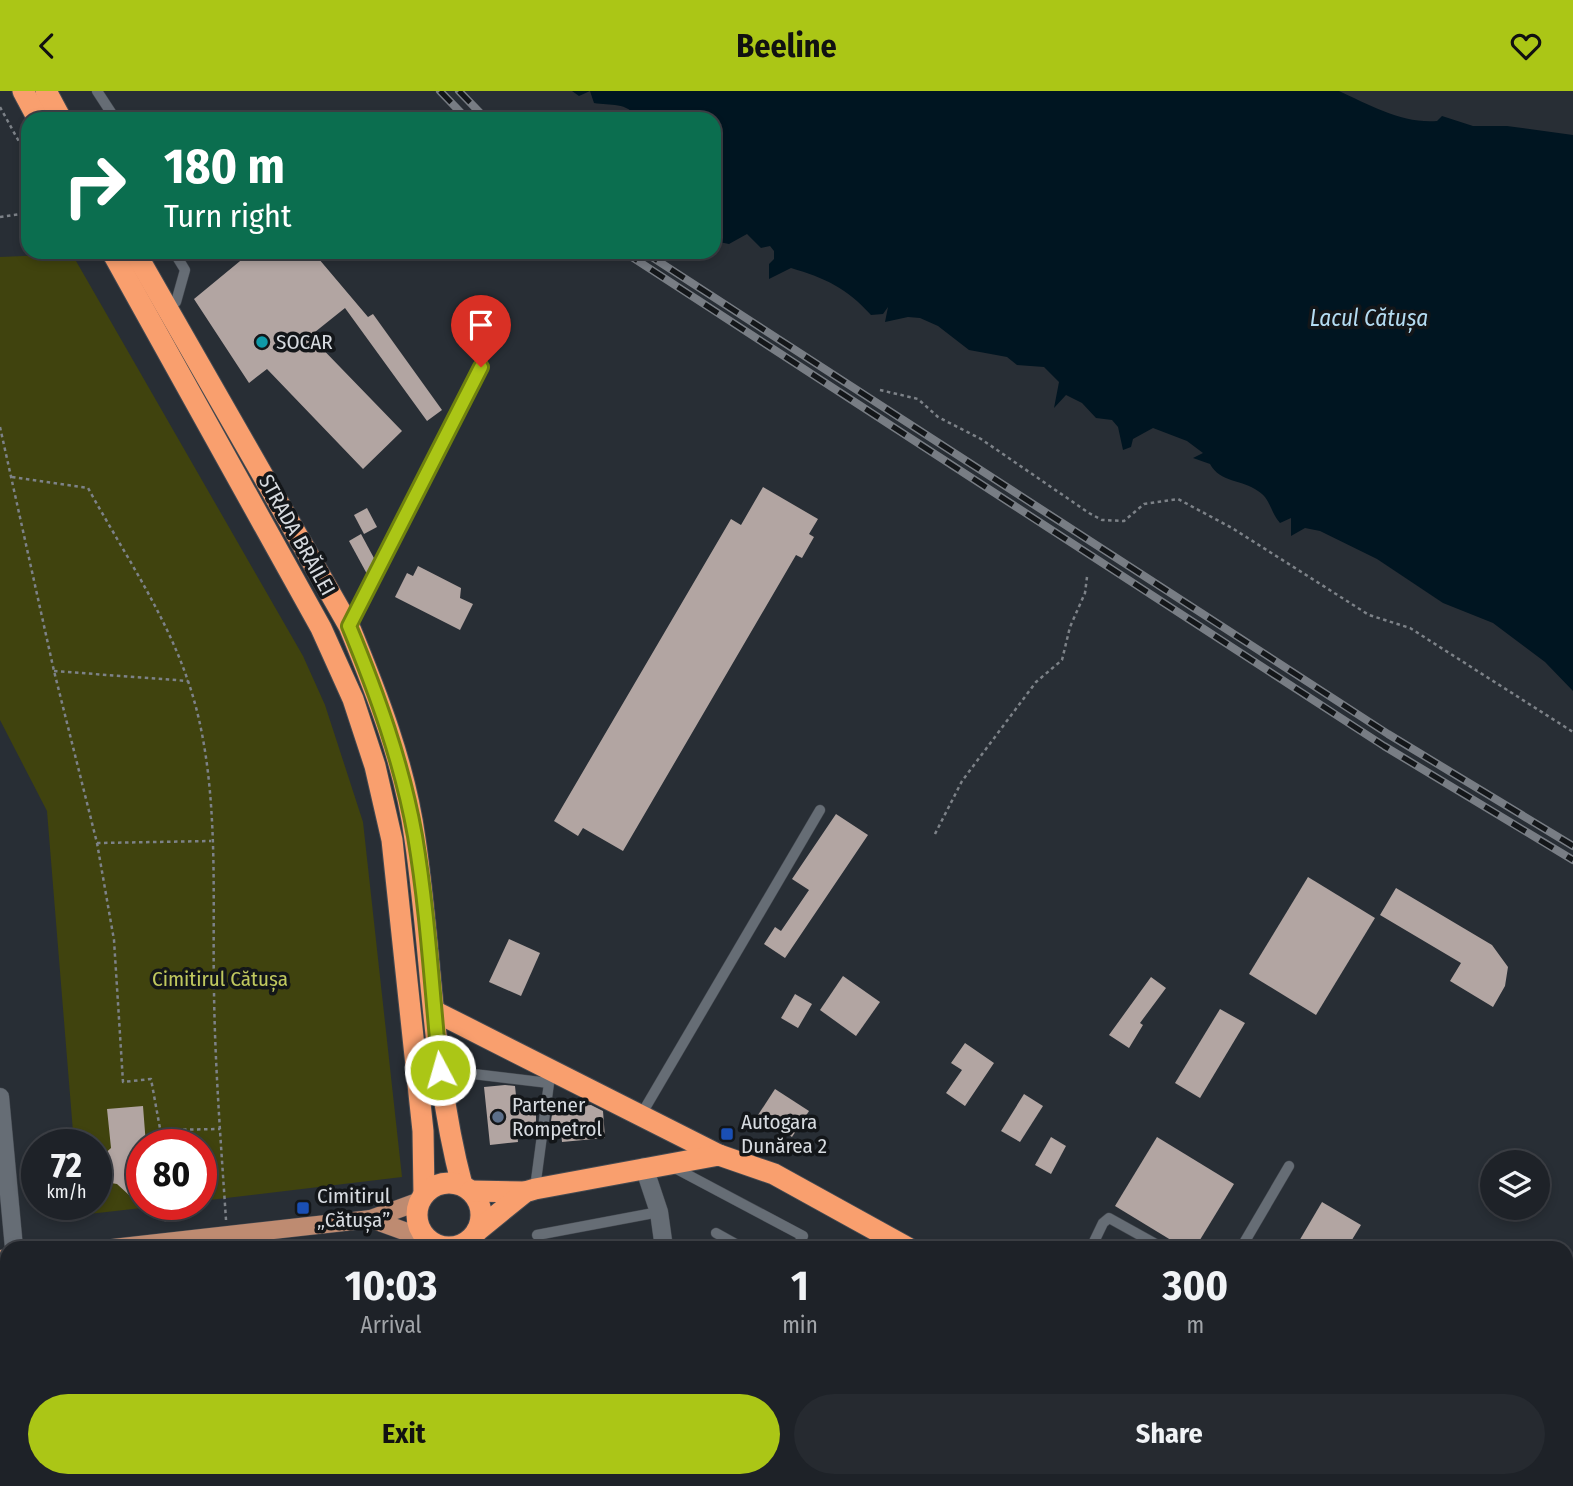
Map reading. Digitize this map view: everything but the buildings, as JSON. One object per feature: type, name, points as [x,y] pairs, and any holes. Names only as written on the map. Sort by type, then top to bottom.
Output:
[{"type":"highway","points":[[23,91],[34,112]]},
{"type":"highway","points":[[46,91],[57,112]]},
{"type":"highway","name":"STRADA BRĂILEI","points":[[116,259],[321,628],[353,699],[374,766],[391,840],[424,1131],[422,1198],[418,1222],[431,1241]]},
{"type":"highway","name":"STRADA BRĂILEI","points":[[139,259],[349,626],[375,690],[398,760],[415,836],[447,1129],[466,1188],[479,1203],[481,1217],[469,1240]]},
{"type":"highway","points":[[434,1011],[554,1078],[719,1155],[774,1174],[895,1241]]},
{"type":"highway","points":[[422,1198],[442,1184],[530,1191],[644,1167],[719,1155]]},
{"type":"highway","points":[[469,1240],[530,1191]]},
{"type":"main road","points":[[174,1241],[371,1219],[422,1198]]},
{"type":"main road","points":[[371,1219],[426,1241]]},
{"type":"street","points":[[0,1097],[13,1241]]},
{"type":"street","points":[[644,1167],[659,1212],[663,1241]]},
{"type":"lane","points":[[97,91],[111,112]]},
{"type":"lane","points":[[176,302],[185,270],[178,259]]},
{"type":"lane","points":[[349,626],[481,367]]},
{"type":"lane","points":[[640,1116],[820,810]]},
{"type":"lane","points":[[440,1070],[554,1078],[530,1191]]},
{"type":"lane","points":[[666,1163],[803,1236],[800,1241]]},
{"type":"lane","points":[[1245,1241],[1289,1166]]},
{"type":"lane","points":[[537,1235],[659,1212]]},
{"type":"lane","points":[[1094,1241],[1103,1223],[1109,1218],[1150,1241]]},
{"type":"lane","points":[[716,1233],[730,1241]]},
{"type":"path","points":[[0,107],[21,144]]},
{"type":"path","points":[[0,217],[21,214]]},
{"type":"path","points":[[880,390],[918,399],[938,417],[981,439],[1102,520],[1124,521],[1144,504],[1178,499],[1232,528],[1369,615],[1410,628],[1573,732]]},
{"type":"path","points":[[0,427],[54,671],[97,843],[114,940],[122,1082],[151,1079],[162,1129]]},
{"type":"path","points":[[12,477],[88,488],[168,633],[188,681],[204,743],[211,841],[215,1065],[227,1234]]},
{"type":"path","points":[[935,834],[962,781],[1036,682],[1062,660],[1087,577]]},
{"type":"path","points":[[54,671],[188,681]]},
{"type":"path","points":[[97,843],[211,841]]},
{"type":"path","points":[[166,1220],[167,1241]]},
{"type":"path","points":[[373,1241],[381,1240]]},
{"type":"green space","name":"Cimitirul Cătușa","points":[[0,257],[75,259],[303,656],[325,705],[363,822],[402,1177],[217,1199],[217,1129],[126,1129],[126,1210],[112,1211],[112,1129],[73,1129],[47,811],[0,720]]},
{"type":"water","points":[[572,91],[590,91],[579,96]]},
{"type":"water","name":"Lacul Cătușa","points":[[590,91],[1339,91],[1412,120],[1437,121],[1442,116],[1473,126],[1507,126],[1573,135],[1573,691],[1545,662],[1493,623],[1443,603],[1377,559],[1320,531],[1305,528],[1291,536],[1291,518],[1280,523],[1262,494],[1252,487],[1219,475],[1210,464],[1193,458],[1203,453],[1187,441],[1153,428],[1133,439],[1131,447],[1123,450],[1118,427],[1112,420],[1096,418],[1082,403],[1066,395],[1054,408],[1059,382],[1044,367],[1017,365],[1007,357],[969,350],[938,326],[920,318],[908,317],[885,322],[888,307],[883,314],[871,315],[844,291],[825,280],[791,268],[769,279],[769,264],[774,259],[774,251],[770,246],[761,248],[747,234],[729,244],[721,242],[721,112],[633,112],[618,105],[594,103]]},
{"type":"railway","points":[[440,91],[460,112]]},
{"type":"railway","points":[[459,91],[479,112]]},
{"type":"railway","points":[[635,259],[1384,746],[1573,860]]},
{"type":"railway","points":[[655,259],[1388,734],[1573,846]]},
{"type":"place","name":"SOCAR","points":[[262,342]]},
{"type":"place","name":"Partener Rompetrol","points":[[498,1117]]},
{"type":"place","name":"Autogara Dunărea 2","points":[[727,1134]]},
{"type":"place","name":"Cimitirul „Cătușa”","points":[[303,1208]]},
{"type":"route","points":[[440,1070],[415,836],[398,760],[375,690],[349,626],[363,605],[481,367]]}]
